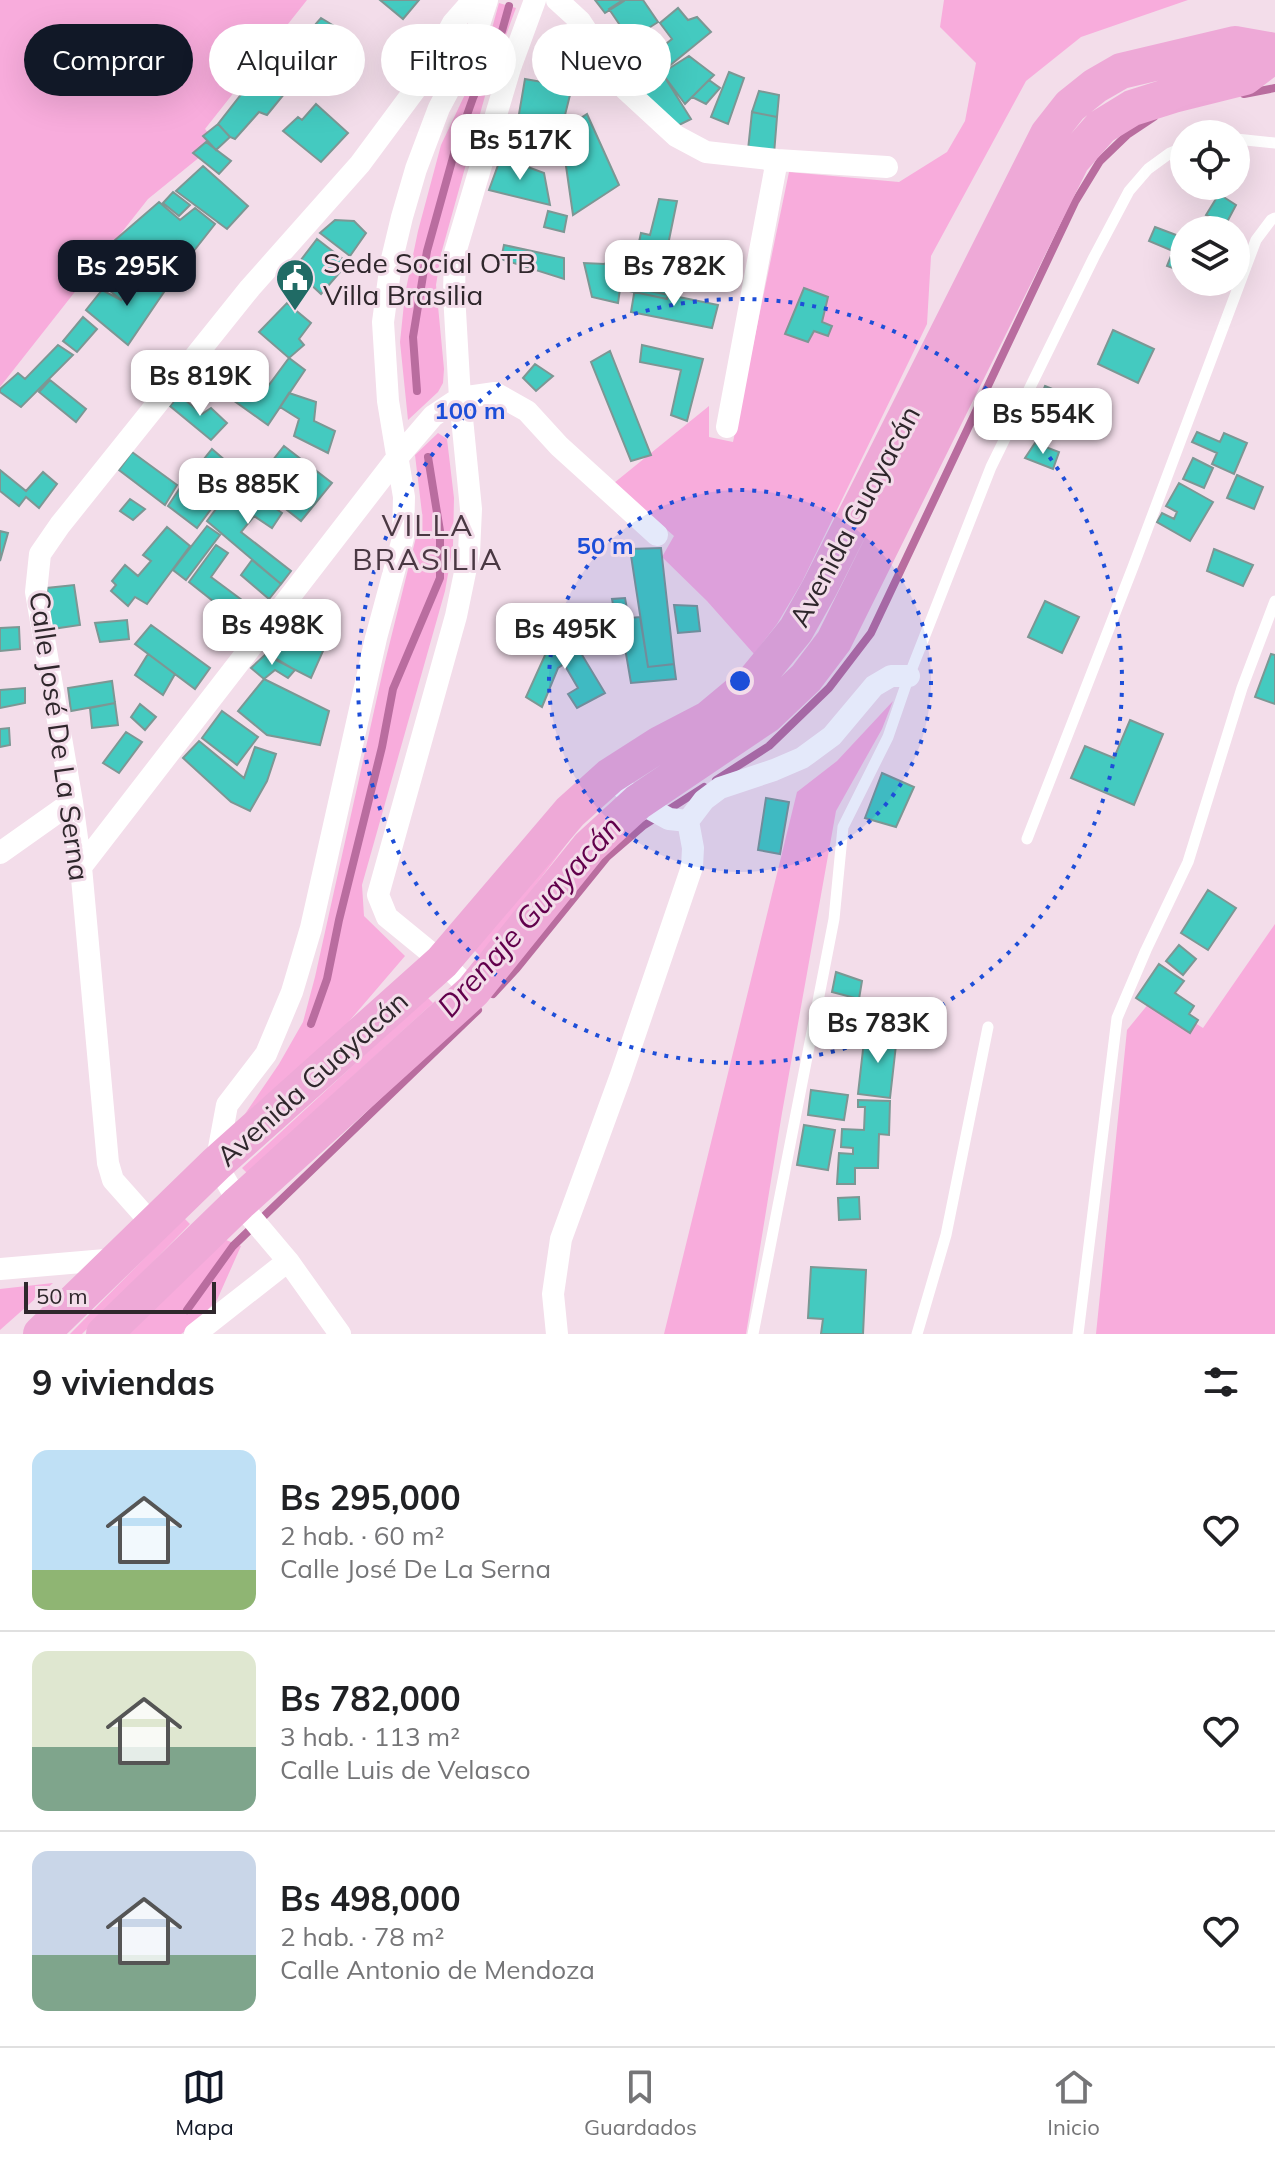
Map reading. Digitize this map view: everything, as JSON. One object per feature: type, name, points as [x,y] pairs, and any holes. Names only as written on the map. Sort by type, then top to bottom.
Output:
[{"type":"main road","name":"Avenida Guayacán","points":[[41,1334],[216,1164],[442,962],[570,812],[610,776],[660,744],[708,719],[756,679],[796,630],[827,574],[1048,134],[1070,106],[1121,71],[1235,44],[1275,53]]},
{"type":"main road","name":"Avenida Guayacán","points":[[104,1334],[239,1203],[473,991],[589,847],[638,802],[767,715],[806,678],[834,641],[1072,160],[1101,127],[1132,108],[1245,77],[1275,53]]},
{"type":"street","points":[[473,991],[387,917],[378,895],[456,616],[469,553],[471,509],[460,398],[454,294],[455,253],[510,68],[535,0]]},
{"type":"street","points":[[557,0],[580,21],[625,89],[676,136],[706,152],[887,167]]},
{"type":"street","points":[[340,1334],[288,1261],[239,1203],[216,1164],[227,1105],[266,1054],[292,992],[311,928],[376,638],[403,538],[404,497],[388,401],[383,322],[391,263],[402,217],[439,108],[472,46],[475,1]]},
{"type":"street","name":"Calle José De La Serna","points":[[153,1225],[113,1180],[108,1163],[81,867],[36,592],[40,554],[250,288],[360,164],[423,79],[453,23],[475,1]]},
{"type":"street","points":[[727,427],[777,160]]},
{"type":"street","points":[[81,867],[397,458],[433,416],[460,398],[495,393],[527,411],[559,446],[657,535]]},
{"type":"street","points":[[557,1334],[553,1294],[561,1239],[692,867],[693,848],[688,821],[704,800],[720,788],[802,758],[832,736],[874,686],[891,676],[909,676]]},
{"type":"street","points":[[610,776],[638,802],[669,819],[688,821]]},
{"type":"street","points":[[0,853],[72,802]]},
{"type":"street","points":[[0,1269],[118,1259]]},
{"type":"street","points":[[195,1334],[288,1261]]},
{"type":"lane","points":[[1250,140],[1275,143]]},
{"type":"lane","points":[[753,1334],[834,919],[843,827],[888,737],[991,467],[1129,191],[1148,169],[1170,153]]},
{"type":"lane","points":[[1027,839],[1256,240],[1275,218]]},
{"type":"lane","points":[[1078,1334],[1117,1018],[1188,862],[1242,688],[1275,601]]},
{"type":"lane","points":[[917,1334],[946,1235],[988,1027]]},
{"type":"shaded area","points":[[0,0],[307,0],[288,24],[209,24],[209,96],[231,96],[205,129],[217,143],[148,199],[0,387]]},
{"type":"shaded area","points":[[944,0],[1188,0],[1081,37],[1026,81],[931,256],[927,324],[802,582],[777,624],[754,654],[662,557],[674,536],[614,483],[709,406],[709,437],[733,442],[789,172],[899,182],[947,152],[965,121],[976,63],[940,27]]},
{"type":"shaded area","points":[[499,3],[516,8],[510,24],[493,24]]},
{"type":"shaded area","points":[[464,96],[485,96],[441,254],[436,285],[443,383],[438,392],[408,420],[400,342],[405,294],[441,145]]},
{"type":"shaded area","points":[[438,433],[447,439],[454,498],[453,546],[445,591],[362,885],[364,916],[405,956],[339,1033],[245,1114],[303,1022],[422,513],[415,455]]},
{"type":"shaded area","points":[[893,701],[882,729],[836,811],[746,1334],[664,1334],[797,792],[837,761]]},
{"type":"shaded area","points":[[575,833],[499,933],[479,955],[474,950]]},
{"type":"shaded area","points":[[1275,924],[1275,1334],[1096,1334],[1127,1030],[1154,997],[1203,1028]]},
{"type":"shaded area","points":[[427,997],[433,1003],[247,1173],[242,1168]]},
{"type":"shaded area","points":[[184,1218],[190,1224],[82,1334],[70,1334]]},
{"type":"shaded area","points":[[226,1240],[241,1246],[217,1300],[191,1327],[181,1334],[122,1334]]},
{"type":"shaded area","points":[[53,1283],[0,1330],[0,1289]]},
{"type":"building","points":[[380,0],[419,0],[403,19]]},
{"type":"building","points":[[595,0],[624,0],[624,1],[605,13]]},
{"type":"building","points":[[623,0],[643,0],[658,22],[619,24],[609,9]]},
{"type":"building","points":[[678,8],[688,20],[697,17],[711,32],[671,65],[671,24],[660,23]]},
{"type":"building","points":[[321,18],[331,24],[316,24]]},
{"type":"building","points":[[689,56],[714,75],[685,104],[671,85],[671,67]]},
{"type":"building","points":[[729,72],[744,78],[728,124],[711,117]]},
{"type":"building","points":[[525,79],[532,80],[532,96],[570,96],[561,131],[518,120]]},
{"type":"building","points":[[709,80],[720,88],[706,104],[692,97]]},
{"type":"building","points":[[671,87],[691,119],[669,130],[646,96],[671,96]]},
{"type":"building","points":[[759,91],[779,95],[777,117],[752,112]]},
{"type":"building","points":[[240,96],[282,96],[267,115],[259,112],[235,139],[218,124]]},
{"type":"building","points":[[316,104],[348,133],[321,162],[283,131],[298,117],[302,120]]},
{"type":"building","points":[[752,112],[777,117],[774,154],[748,150]]},
{"type":"building","points":[[587,114],[619,185],[573,215],[561,131]]},
{"type":"building","points":[[218,124],[230,137],[216,150],[203,136]]},
{"type":"building","points":[[206,142],[231,161],[219,174],[193,153]]},
{"type":"building","points":[[501,157],[544,173],[550,205],[489,190]]},
{"type":"building","points":[[203,166],[248,206],[227,229],[176,191]]},
{"type":"building","points":[[173,192],[190,205],[179,216],[163,203]]},
{"type":"building","points":[[659,199],[677,201],[662,274],[670,277],[667,299],[620,289],[618,303],[592,297],[584,263],[605,264],[614,247],[637,251],[641,233],[650,235]]},
{"type":"building","points":[[1215,200],[1228,200],[1236,205],[1230,216],[1206,215]]},
{"type":"building","points":[[159,202],[180,220],[195,208],[215,224],[193,252],[177,241],[163,253],[151,243],[136,259],[114,241]]},
{"type":"building","points":[[548,211],[567,216],[564,232],[544,227]]},
{"type":"building","points":[[335,220],[354,221],[366,233],[350,256],[320,233]]},
{"type":"building","points":[[1155,227],[1170,233],[1170,250],[1149,241]]},
{"type":"building","points":[[317,239],[348,263],[321,294],[294,269]]},
{"type":"building","points":[[504,245],[564,258],[564,279],[501,259]]},
{"type":"building","points":[[108,249],[143,274],[121,300],[89,273]]},
{"type":"building","points":[[143,274],[166,289],[128,345],[86,310],[102,290],[121,300]]},
{"type":"building","points":[[635,288],[718,305],[712,328],[631,312]]},
{"type":"building","points":[[804,288],[828,297],[822,322],[832,326],[828,336],[814,331],[808,342],[785,334]]},
{"type":"building","points":[[287,303],[311,323],[299,339],[304,345],[289,358],[259,332]]},
{"type":"building","points":[[83,317],[97,329],[77,352],[63,341]]},
{"type":"building","points":[[1113,330],[1154,349],[1138,383],[1098,364]]},
{"type":"building","points":[[58,345],[73,355],[21,407],[0,392],[18,373],[25,379]]},
{"type":"building","points":[[642,345],[703,359],[687,421],[671,415],[681,370],[640,362]]},
{"type":"building","points":[[610,351],[651,455],[631,461],[591,362]]},
{"type":"building","points":[[213,357],[263,393],[289,358],[305,370],[268,425],[198,375]]},
{"type":"building","points":[[535,364],[553,376],[536,391],[523,378]]},
{"type":"building","points":[[50,380],[86,409],[76,422],[39,392]]},
{"type":"building","points":[[1045,386],[1072,397],[1064,414],[1038,403]]},
{"type":"building","points":[[289,393],[316,402],[314,421],[335,431],[328,453],[294,436],[299,419],[280,407]]},
{"type":"building","points":[[179,395],[202,414],[211,408],[227,423],[211,440],[170,406]]},
{"type":"building","points":[[1197,432],[1220,442],[1224,433],[1247,443],[1234,474],[1212,464],[1217,453],[1192,442]]},
{"type":"building","points":[[1035,443],[1059,452],[1053,469],[1025,458]]},
{"type":"building","points":[[284,446],[332,483],[301,521],[254,484]]},
{"type":"building","points":[[212,449],[240,473],[226,489],[200,464]]},
{"type":"building","points":[[132,452],[177,485],[165,505],[119,470]]},
{"type":"building","points":[[1193,458],[1213,468],[1204,488],[1183,479]]},
{"type":"building","points":[[0,470],[26,491],[43,472],[57,484],[39,508],[26,497],[19,506],[0,491]]},
{"type":"building","points":[[1237,475],[1263,487],[1254,509],[1227,498]]},
{"type":"building","points":[[237,481],[282,513],[272,528],[254,516],[241,532],[291,571],[281,584],[207,521]]},
{"type":"building","points":[[1179,483],[1213,502],[1190,541],[1157,522],[1162,513],[1174,519],[1177,512],[1166,506]]},
{"type":"building","points":[[180,488],[211,509],[197,528],[168,506]]},
{"type":"building","points":[[130,499],[145,509],[133,520],[120,511]]},
{"type":"building","points":[[207,526],[220,535],[186,580],[173,570]]},
{"type":"building","points":[[167,527],[190,546],[147,604],[135,597],[128,606],[111,591],[116,585],[112,581],[125,565],[138,576],[151,561],[143,555]]},
{"type":"building","points":[[0,531],[8,533],[0,561]]},
{"type":"building","points":[[216,545],[228,553],[211,577],[254,609],[235,642],[220,633],[233,617],[189,582]]},
{"type":"building","points":[[661,548],[674,664],[648,667],[630,549]]},
{"type":"building","points":[[1214,549],[1253,565],[1243,586],[1207,571]]},
{"type":"building","points":[[252,560],[281,584],[269,599],[241,575]]},
{"type":"building","points":[[74,585],[80,625],[52,629],[47,588]]},
{"type":"building","points":[[625,598],[627,609],[614,610],[612,599]]},
{"type":"building","points":[[1045,601],[1079,617],[1062,653],[1028,637]]},
{"type":"building","points":[[674,605],[697,606],[700,631],[678,633]]},
{"type":"building","points":[[640,617],[648,667],[674,664],[676,679],[631,683],[620,619]]},
{"type":"building","points":[[127,620],[129,639],[100,642],[95,623]]},
{"type":"building","points":[[561,620],[605,693],[577,708],[568,694],[578,688],[564,664],[558,668],[542,707],[526,697]]},
{"type":"building","points":[[291,623],[327,642],[311,678],[272,658]]},
{"type":"building","points":[[151,625],[210,668],[195,689],[135,644]]},
{"type":"building","points":[[19,627],[20,649],[0,651],[0,628]]},
{"type":"building","points":[[267,653],[295,670],[288,678],[275,670],[264,679],[251,668]]},
{"type":"building","points":[[148,654],[175,674],[163,695],[135,675]]},
{"type":"building","points":[[1271,654],[1275,655],[1275,704],[1255,697]]},
{"type":"building","points":[[264,679],[329,711],[320,745],[267,735],[238,711]]},
{"type":"building","points":[[112,681],[115,703],[71,711],[68,688]]},
{"type":"building","points":[[25,688],[25,703],[0,708],[0,690]]},
{"type":"building","points":[[115,703],[118,725],[92,728],[90,708]]},
{"type":"building","points":[[140,704],[156,717],[145,730],[131,717]]},
{"type":"building","points":[[222,711],[258,737],[237,765],[202,738]]},
{"type":"building","points":[[1130,720],[1163,734],[1134,805],[1071,778],[1085,746],[1114,758]]},
{"type":"building","points":[[9,728],[10,745],[0,747],[0,729]]},
{"type":"building","points":[[126,732],[142,742],[119,773],[103,763]]},
{"type":"building","points":[[199,741],[244,778],[255,747],[276,754],[267,781],[250,811],[231,802],[183,758]]},
{"type":"building","points":[[882,773],[914,787],[896,827],[865,818]]},
{"type":"building","points":[[766,798],[789,802],[780,854],[758,850]]},
{"type":"building","points":[[1208,890],[1236,908],[1208,950],[1181,933]]},
{"type":"building","points":[[1179,945],[1196,959],[1183,975],[1166,961]]},
{"type":"building","points":[[1159,964],[1184,981],[1175,993],[1194,1006],[1189,1014],[1198,1020],[1190,1033],[1136,998]]},
{"type":"building","points":[[836,972],[862,981],[859,999],[832,992]]},
{"type":"building","points":[[865,1032],[897,1036],[890,1098],[858,1094]]},
{"type":"building","points":[[811,1090],[848,1095],[844,1120],[808,1115]]},
{"type":"building","points":[[858,1100],[890,1101],[889,1135],[879,1134],[878,1168],[855,1168],[855,1184],[837,1184],[839,1153],[853,1154],[853,1148],[841,1147],[842,1129],[864,1130],[865,1107],[858,1107]]},
{"type":"building","points":[[804,1125],[835,1130],[828,1170],[797,1165]]},
{"type":"building","points":[[859,1197],[860,1219],[839,1220],[838,1198]]},
{"type":"building","points":[[811,1267],[866,1270],[863,1334],[821,1334],[823,1319],[808,1318]]},
{"type":"waterway","points":[[417,391],[413,337],[427,251],[457,143],[509,6]]},
{"type":"waterway","name":"Drenaje Guayacán","points":[[1244,94],[1275,88]]},
{"type":"waterway","name":"Drenaje Guayacán","points":[[716,780],[769,746],[829,688],[871,633],[1075,202],[1100,161],[1127,135],[1154,117]]},
{"type":"waterway","points":[[311,1024],[327,979],[393,689],[440,578],[440,531],[428,457]]},
{"type":"waterway","name":"Drenaje Guayacán","points":[[493,994],[607,857],[643,826],[704,787]]},
{"type":"waterway","name":"Drenaje Guayacán","points":[[187,1310],[233,1246],[478,1010]]},
{"type":"place","name":"Sede Social OTB Villa Brasilia","points":[[295,312]]},
{"type":"district","name":"VILLA BRASILIA","points":[[428,542]]}]
